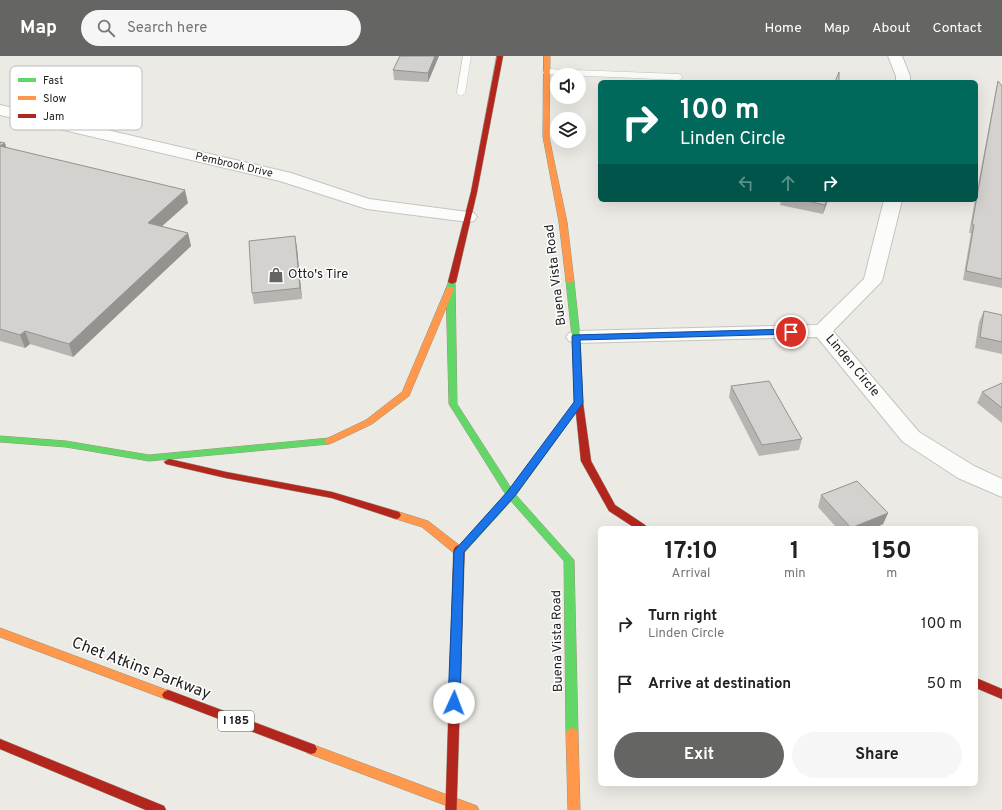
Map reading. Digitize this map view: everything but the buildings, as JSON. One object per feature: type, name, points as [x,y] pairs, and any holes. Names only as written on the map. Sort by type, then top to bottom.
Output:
[{"type":"main road","name":"Buena Vista Road","points":[[500,56],[474,192],[450,289],[453,404],[511,495],[569,560],[574,810]]},
{"type":"main road","name":"Buena Vista Road","points":[[547,56],[546,137],[563,222],[576,337],[579,403],[586,461],[612,508],[639,526]]},
{"type":"main road","points":[[149,458],[328,442],[369,422],[406,394],[450,289]]},
{"type":"main road","points":[[451,810],[459,551],[511,495],[579,403]]},
{"type":"main road","points":[[0,439],[66,444],[149,458],[226,475],[332,495],[425,524],[459,551]]},
{"type":"main road","name":"Chet Atkins Parkway","points":[[0,632],[473,810]]},
{"type":"main road","points":[[978,684],[1002,694]]},
{"type":"main road","points":[[0,744],[160,810]]},
{"type":"street","points":[[895,56],[903,76],[903,80]]},
{"type":"street","name":"Pembrook Drive","points":[[0,110],[10,112]]},
{"type":"street","name":"Pembrook Drive","points":[[85,130],[285,177],[367,204],[468,217]]},
{"type":"street","points":[[822,331],[873,281],[893,202]]},
{"type":"street","name":"Linden Circle","points":[[576,337],[822,331],[911,437],[966,472],[1002,489]]},
{"type":"lane","points":[[461,93],[467,56]]},
{"type":"lane","points":[[547,72],[679,77]]},
{"type":"traffic: fast","points":[[459,551],[511,495],[579,403],[576,337],[570,281]]},
{"type":"traffic: fast","points":[[452,282],[450,289],[453,404],[511,495],[569,560]]},
{"type":"traffic: fast","points":[[0,439],[66,444],[149,458],[329,441]]},
{"type":"traffic: fast","points":[[569,560],[572,733]]},
{"type":"traffic: slow","points":[[547,56],[546,137],[563,222],[570,281]]},
{"type":"traffic: slow","points":[[329,441],[369,422],[406,394],[450,289]]},
{"type":"traffic: slow","points":[[396,515],[425,524],[459,551]]},
{"type":"traffic: slow","points":[[0,632],[168,695]]},
{"type":"traffic: slow","points":[[572,733],[574,810]]},
{"type":"traffic: slow","points":[[311,749],[473,810]]},
{"type":"traffic: jam","points":[[452,282],[474,192],[500,56]]},
{"type":"traffic: jam","points":[[579,403],[586,461],[612,508],[639,526]]},
{"type":"traffic: jam","points":[[169,462],[226,475],[332,495],[396,515]]},
{"type":"traffic: jam","points":[[451,810],[459,551]]},
{"type":"traffic: jam","points":[[978,684],[1002,694]]},
{"type":"traffic: jam","points":[[168,695],[311,749]]},
{"type":"traffic: jam","points":[[0,744],[160,810]]},
{"type":"place","name":"Otto's Tire","points":[[276,275]]},
{"type":"route","points":[[454,703],[459,551],[511,495],[579,403],[576,337],[791,332]]}]
